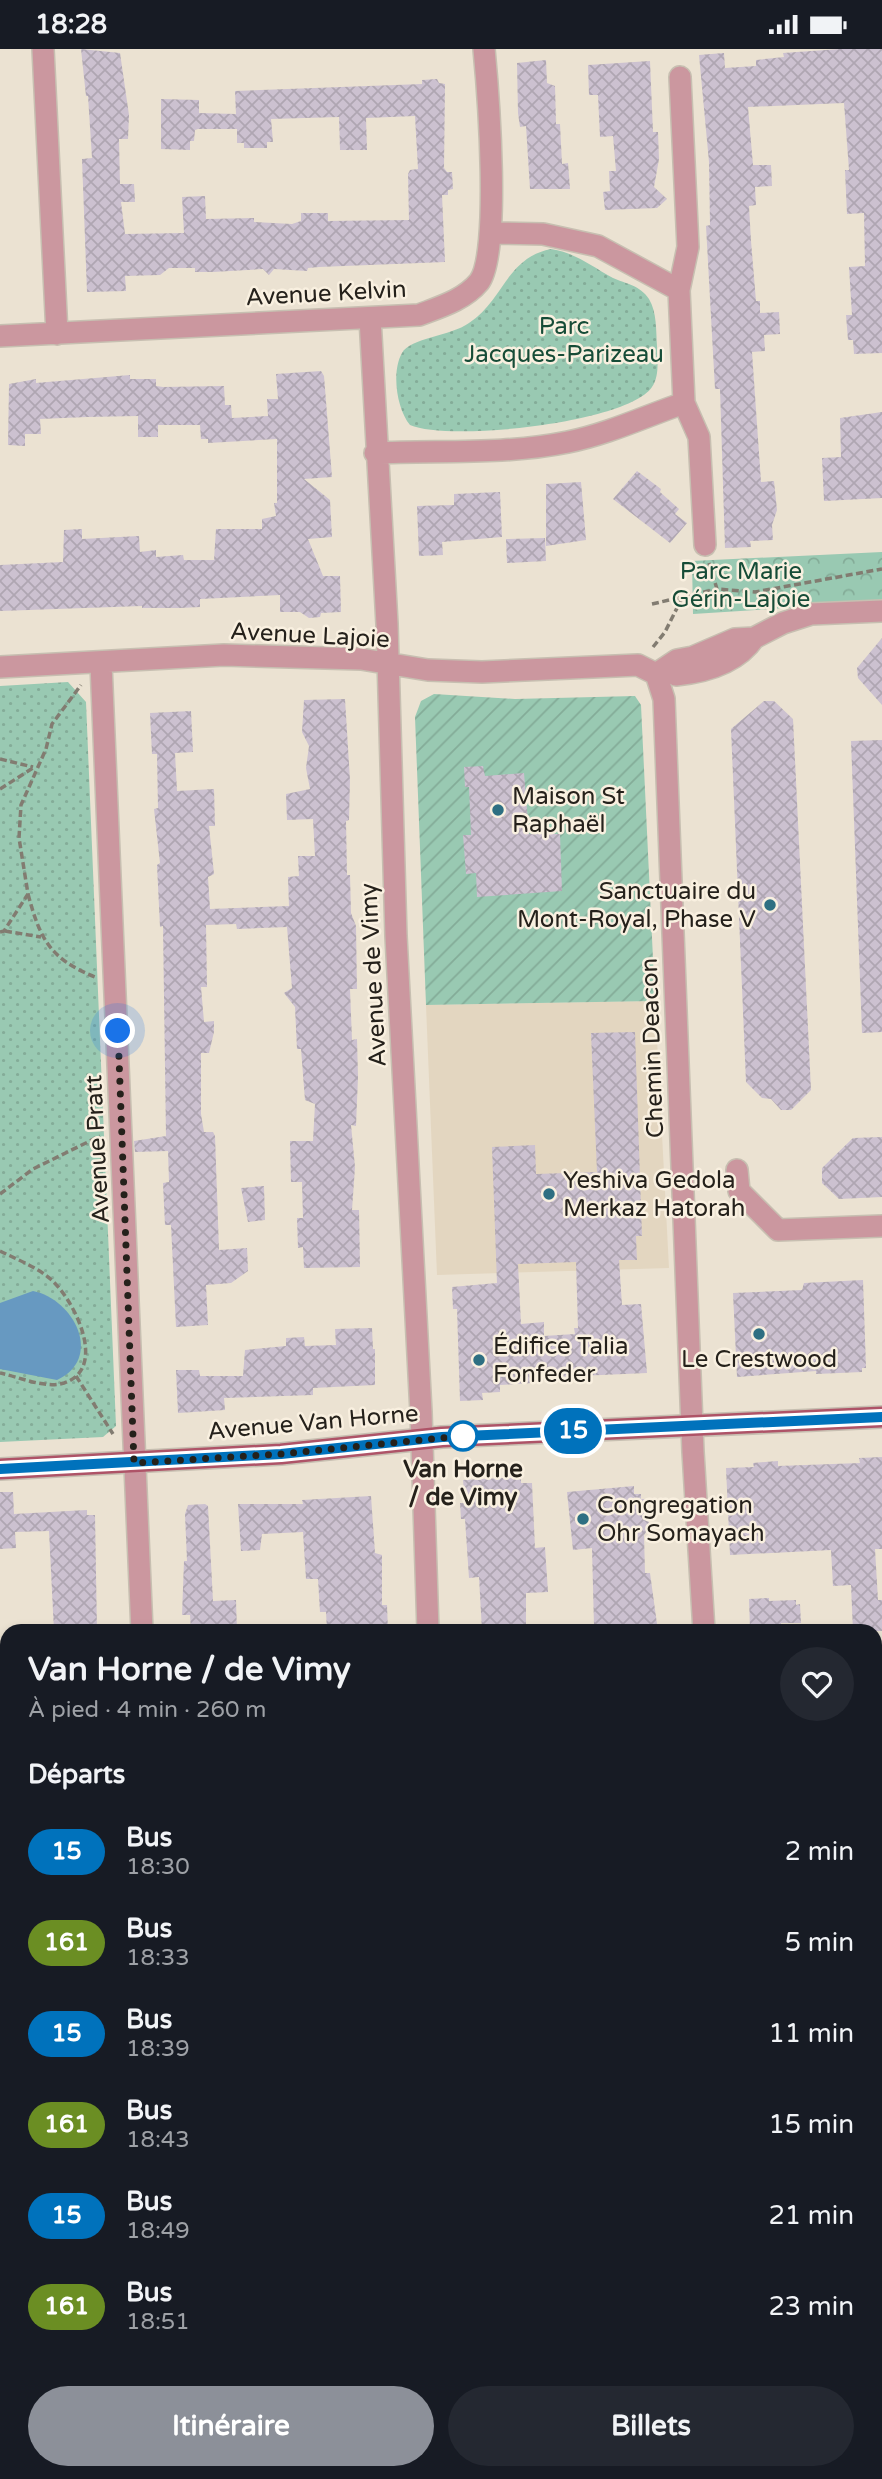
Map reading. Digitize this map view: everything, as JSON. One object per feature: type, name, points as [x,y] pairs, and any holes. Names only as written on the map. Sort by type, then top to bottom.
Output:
[{"type":"main road","name":"Avenue Van Horne","points":[[0,1469],[134,1463],[421,1440],[882,1417]]},
{"type":"street","points":[[43,49],[57,334]]},
{"type":"street","points":[[484,49],[493,233],[543,234],[598,246],[679,290]]},
{"type":"street","points":[[680,77],[688,247],[679,290],[684,403],[699,437],[705,545]]},
{"type":"street","name":"Avenue Kelvin","points":[[0,336],[419,314],[452,302],[469,292],[481,280],[493,233]]},
{"type":"street","name":"Avenue de Vimy","points":[[370,317],[388,664],[396,936],[428,1624]]},
{"type":"street","points":[[375,453],[485,452],[568,442],[609,431],[684,403]]},
{"type":"street","points":[[656,674],[677,660],[693,657],[735,639],[754,639],[783,623],[811,614],[882,611]]},
{"type":"street","name":"Avenue Lajoie","points":[[0,667],[101,664],[224,655],[362,659],[388,664],[482,672],[638,665],[656,674]]},
{"type":"street","name":"Avenue Pratt","points":[[101,664],[142,1624]]},
{"type":"street","name":"Chemin Deacon","points":[[656,674],[662,685],[664,699],[692,1425],[704,1624]]},
{"type":"street","points":[[737,1171],[739,1191],[778,1230],[882,1226]]},
{"type":"path","points":[[705,545],[718,589]]},
{"type":"path","points":[[652,604],[718,589],[755,592],[882,569]]},
{"type":"path","points":[[653,647],[665,632],[683,596]]},
{"type":"path","points":[[83,683],[52,724],[46,749],[35,767],[21,805],[19,838],[28,894],[41,937],[57,956],[76,969],[100,979]]},
{"type":"path","points":[[0,759],[35,767]]},
{"type":"path","points":[[0,789],[35,767]]},
{"type":"path","points":[[28,894],[2,932],[41,937]]},
{"type":"path","points":[[0,1194],[33,1169],[107,1133]]},
{"type":"path","points":[[0,1251],[50,1278],[69,1303],[85,1339],[85,1355],[76,1376],[54,1384],[0,1373]]},
{"type":"path","points":[[76,1376],[114,1435]]},
{"type":"shaded area","name":"Yeshiva Gedola Merkaz Hatorah","points":[[655,1001],[669,1268],[437,1275],[426,1005]]},
{"type":"green space","name":"Parc Jacques-Parizeau","points":[[551,249],[576,257],[637,288],[649,299],[655,316],[657,346],[657,372],[652,387],[636,400],[610,411],[537,426],[461,431],[431,430],[410,425],[399,401],[396,380],[399,361],[406,348],[469,323],[481,314],[524,261]]},
{"type":"green space","name":"Parc Marie Gérin-Lajoie","points":[[882,552],[882,602],[693,614],[692,561]]},
{"type":"green space","points":[[68,682],[86,702],[116,1426],[103,1437],[0,1442],[0,686]]},
{"type":"green space","points":[[434,694],[515,699],[635,696],[641,705],[655,1001],[426,1005],[415,717],[421,701]]},
{"type":"water","points":[[33,1291],[48,1296],[61,1305],[78,1330],[81,1344],[79,1358],[71,1370],[57,1380],[0,1369],[0,1303]]},
{"type":"building","points":[[81,49],[120,53],[129,115],[128,139],[119,139],[120,184],[134,184],[135,202],[121,202],[125,234],[184,233],[182,197],[205,196],[206,219],[254,218],[254,222],[292,224],[301,221],[301,213],[328,213],[328,221],[409,220],[408,174],[410,170],[418,169],[415,116],[366,118],[367,150],[340,150],[339,117],[271,119],[273,142],[267,142],[267,148],[244,148],[244,143],[237,143],[237,129],[198,129],[195,130],[194,141],[190,141],[190,150],[161,149],[161,99],[199,100],[199,113],[236,114],[235,91],[422,84],[422,80],[437,79],[439,83],[445,84],[444,168],[447,172],[452,172],[453,189],[448,190],[448,195],[442,195],[445,262],[319,267],[308,268],[307,271],[274,269],[269,275],[263,269],[195,272],[195,268],[169,268],[160,275],[125,276],[126,291],[87,292],[82,159],[92,158],[88,96]]},
{"type":"building","points":[[882,49],[882,353],[854,354],[853,340],[848,340],[846,315],[852,315],[849,267],[865,266],[864,213],[847,214],[845,170],[849,170],[844,103],[748,107],[753,165],[771,165],[772,186],[755,187],[756,205],[749,206],[756,301],[760,301],[760,313],[779,312],[780,334],[764,335],[765,351],[752,352],[761,482],[774,481],[777,510],[772,525],[773,540],[750,541],[751,547],[725,548],[720,389],[715,389],[706,226],[710,225],[709,162],[699,55],[724,53],[725,68],[756,66],[756,60],[784,57],[783,53]]},
{"type":"building","points":[[546,60],[547,83],[555,86],[556,124],[560,124],[562,164],[568,163],[570,189],[530,189],[526,126],[520,127],[518,113],[517,63]]},
{"type":"building","points":[[650,61],[653,132],[658,132],[659,159],[654,187],[667,199],[657,208],[605,210],[603,192],[610,191],[609,171],[616,171],[613,136],[600,137],[598,95],[589,95],[588,65]]},
{"type":"building","points":[[321,371],[324,376],[332,477],[304,479],[330,500],[332,537],[308,539],[323,576],[340,576],[341,612],[321,613],[320,617],[309,618],[300,612],[280,612],[280,595],[200,599],[200,607],[142,606],[0,611],[0,565],[63,562],[64,530],[82,529],[82,539],[139,536],[140,552],[156,550],[156,557],[183,555],[184,560],[214,560],[216,529],[262,529],[262,519],[276,516],[274,503],[277,503],[277,439],[208,443],[208,439],[201,439],[200,425],[158,425],[158,437],[138,437],[138,416],[87,417],[40,419],[41,434],[25,434],[25,446],[8,445],[9,384],[36,379],[36,383],[130,375],[130,379],[156,379],[156,386],[163,387],[224,386],[225,405],[231,405],[232,418],[268,416],[267,399],[278,399],[276,374]]},
{"type":"building","points":[[882,412],[882,498],[824,501],[822,458],[841,457],[840,418]]},
{"type":"building","points":[[637,471],[661,489],[660,492],[679,509],[675,514],[687,523],[670,543],[613,499]]},
{"type":"building","points":[[581,482],[586,540],[546,546],[546,484]]},
{"type":"building","points":[[500,492],[502,537],[442,542],[443,555],[419,556],[417,506],[454,505],[454,494]]},
{"type":"building","points":[[545,538],[546,561],[507,563],[506,539]]},
{"type":"building","points":[[882,638],[882,705],[858,678],[857,668]]},
{"type":"building","points":[[345,699],[350,780],[349,820],[346,821],[347,875],[350,875],[351,913],[356,926],[357,989],[350,989],[352,1040],[357,1039],[358,1077],[356,1126],[351,1125],[355,1167],[352,1210],[359,1210],[360,1267],[304,1268],[303,1247],[298,1248],[297,1218],[303,1218],[302,1182],[291,1182],[290,1141],[313,1141],[315,1104],[305,1100],[301,1049],[297,1049],[295,1007],[284,993],[292,988],[287,927],[237,929],[236,924],[206,925],[207,987],[201,987],[204,1022],[214,1021],[214,1032],[209,1053],[201,1053],[201,1114],[204,1132],[213,1132],[215,1136],[219,1250],[247,1248],[248,1271],[231,1283],[206,1285],[208,1325],[176,1327],[171,1225],[165,1225],[163,1183],[169,1182],[168,1151],[135,1152],[134,1141],[166,1136],[163,926],[160,927],[157,865],[160,863],[154,809],[158,808],[157,754],[152,754],[150,713],[191,711],[193,752],[175,753],[177,791],[214,789],[215,826],[209,826],[214,874],[208,877],[210,909],[289,906],[288,877],[299,876],[298,856],[315,856],[313,819],[287,820],[286,794],[310,789],[306,768],[309,746],[302,732],[304,700]]},
{"type":"building","name":"Sanctuaire du Mont-Royal, Phase V","points":[[764,701],[774,701],[793,719],[811,1090],[791,1110],[781,1110],[771,1099],[762,1098],[746,1082],[731,729]]},
{"type":"building","points":[[882,740],[882,1032],[862,1033],[851,741]]},
{"type":"building","name":"Maison St Raphaël","points":[[483,766],[485,776],[524,773],[529,834],[560,834],[562,891],[477,897],[476,873],[466,874],[463,835],[471,835],[469,787],[465,787],[464,767]]},
{"type":"building","points":[[635,1032],[642,1236],[636,1236],[637,1260],[619,1260],[622,1305],[641,1304],[647,1373],[533,1378],[533,1383],[500,1385],[500,1392],[482,1393],[483,1400],[460,1401],[457,1309],[453,1309],[452,1287],[497,1283],[492,1147],[535,1145],[536,1174],[597,1172],[591,1033]],"holes":[[[576,1262],[578,1328],[574,1328],[575,1334],[544,1336],[544,1322],[521,1324],[518,1264]]]},
{"type":"building","points":[[882,1137],[882,1197],[839,1199],[822,1183],[822,1168],[853,1138]]},
{"type":"building","points":[[264,1186],[265,1220],[248,1222],[241,1188]]},
{"type":"building","points":[[863,1280],[866,1368],[862,1368],[862,1372],[816,1374],[816,1371],[737,1377],[733,1293],[802,1290],[804,1283]]},
{"type":"building","points":[[372,1328],[375,1385],[313,1388],[313,1395],[224,1398],[225,1410],[178,1413],[176,1370],[199,1370],[200,1376],[243,1376],[245,1350],[286,1346],[286,1338],[304,1337],[305,1346],[336,1345],[335,1329]]},
{"type":"building","points":[[882,1457],[882,1549],[875,1549],[878,1600],[882,1600],[882,1624],[853,1624],[851,1585],[833,1586],[831,1550],[730,1555],[726,1468],[754,1467],[753,1463],[778,1461],[778,1466],[860,1463],[859,1458]]},
{"type":"building","points":[[521,1477],[521,1483],[532,1483],[535,1548],[545,1547],[548,1592],[526,1593],[526,1624],[482,1624],[479,1577],[469,1578],[465,1519],[461,1519],[460,1503],[465,1503],[463,1480]]},
{"type":"building","points":[[634,1486],[634,1494],[641,1494],[641,1499],[648,1499],[649,1528],[644,1535],[645,1573],[650,1573],[657,1624],[594,1624],[592,1548],[573,1550],[567,1492]]},
{"type":"building","points":[[0,1492],[13,1492],[14,1514],[87,1510],[87,1515],[95,1515],[97,1624],[54,1624],[49,1531],[15,1532],[16,1548],[0,1549]]},
{"type":"building","points":[[371,1496],[375,1553],[382,1555],[382,1605],[387,1605],[388,1624],[327,1624],[326,1612],[320,1612],[318,1579],[306,1579],[303,1532],[262,1534],[260,1550],[241,1551],[238,1504],[303,1504],[302,1500]]},
{"type":"building","points":[[188,1505],[208,1506],[213,1601],[236,1600],[237,1624],[191,1624],[190,1615],[182,1615],[184,1561],[187,1561],[185,1514]]},
{"type":"building","points":[[749,1599],[796,1600],[796,1605],[800,1604],[801,1623],[750,1624]]},
{"type":"bus line","name":"15","points":[[0,1469],[281,1454],[442,1437],[882,1417]]},
{"type":"place","name":"Maison St Raphaël","points":[[498,810]]},
{"type":"place","name":"Sanctuaire du Mont-Royal, Phase V","points":[[770,905]]},
{"type":"place","name":"Yeshiva Gedola Merkaz Hatorah","points":[[549,1194]]},
{"type":"place","name":"Le Crestwood","points":[[759,1334]]},
{"type":"place","name":"Édifice Talia Fonfeder","points":[[479,1360]]},
{"type":"place","name":"Van Horne / de Vimy","points":[[463,1436]]},
{"type":"place","name":"Congregation Ohr Somayach","points":[[583,1519]]},
{"type":"route","points":[[118,1031],[135,1433],[134,1463],[281,1454],[472,1435],[463,1436]]}]
